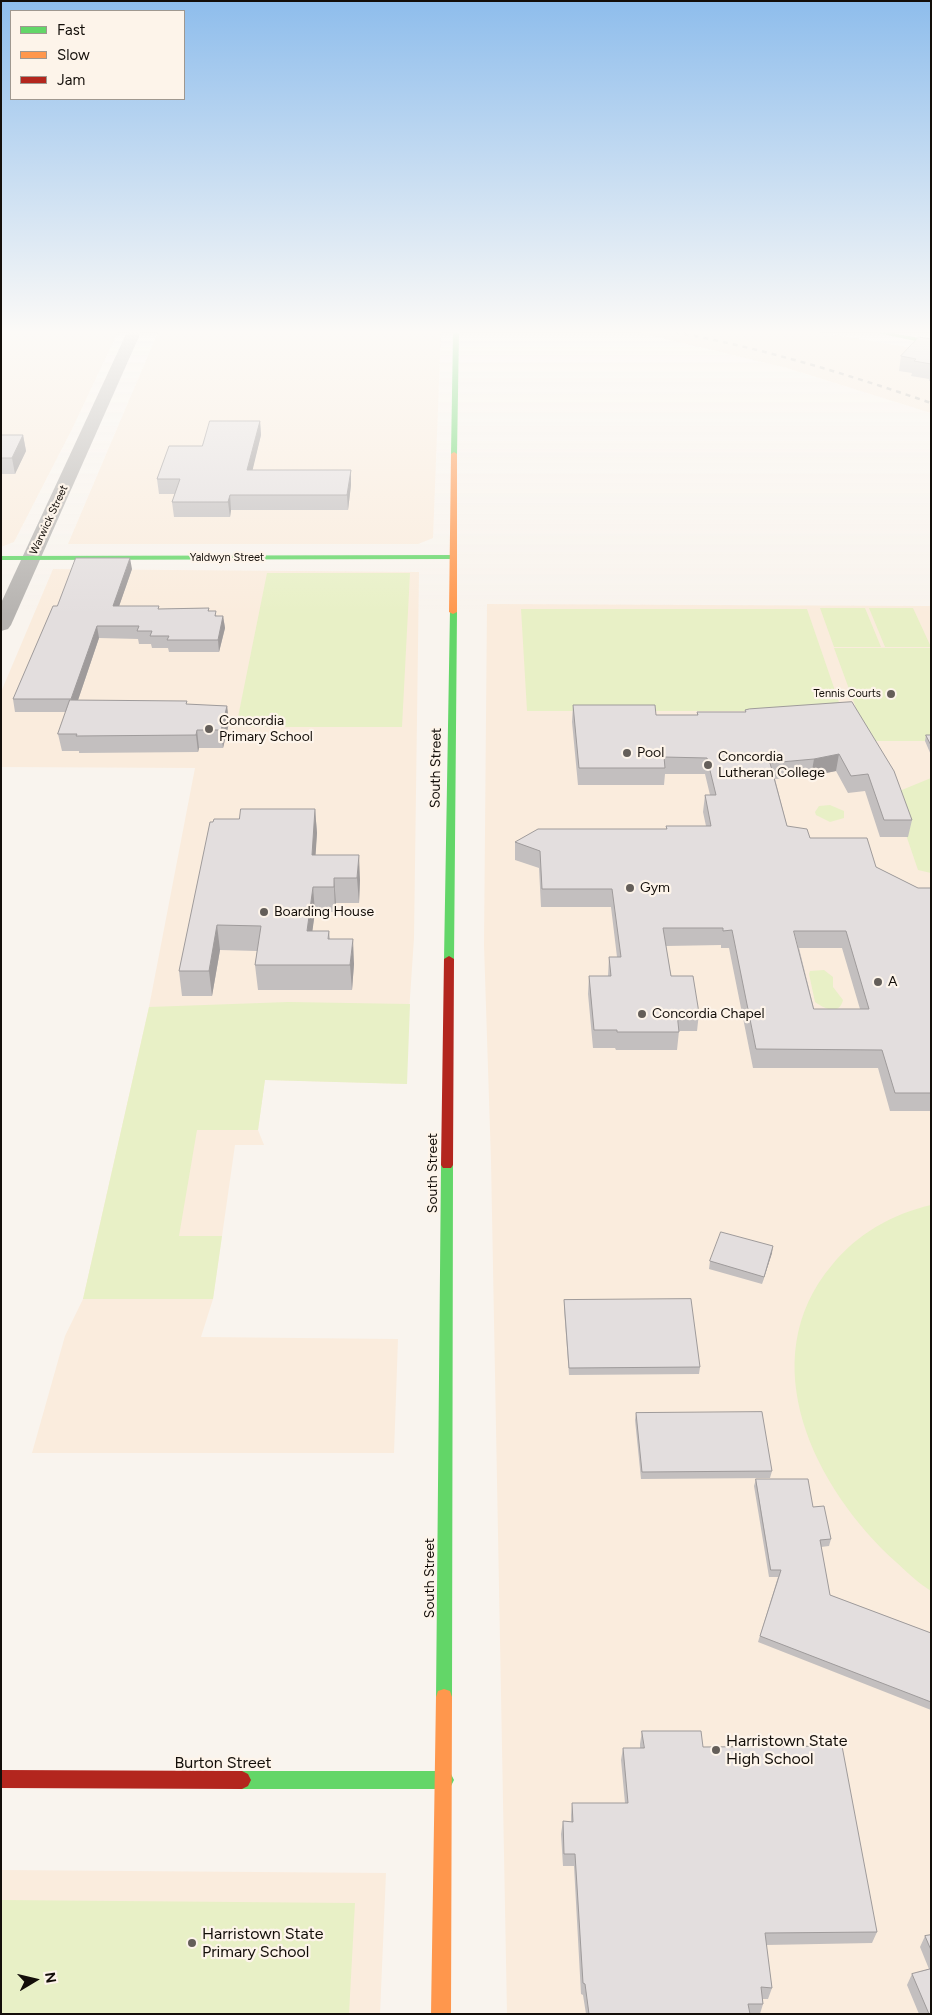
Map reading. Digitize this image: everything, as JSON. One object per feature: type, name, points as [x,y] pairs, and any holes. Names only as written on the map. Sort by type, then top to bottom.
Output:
[{"type":"main road","name":"South Street","points":[[441,2014],[445,1780],[448,965],[455,426]]},
{"type":"main road","name":"Yaldwyn Street","points":[[1,558],[453,557]]},
{"type":"main road","name":"Burton Street","points":[[1,1779],[445,1780]]},
{"type":"street","name":"Warwick Street","points":[[1,626],[92,426]]},
{"type":"shaded area","points":[[1,426],[73,426],[14,542],[1,547]]},
{"type":"shaded area","points":[[118,426],[437,426],[433,538],[418,544],[68,544]]},
{"type":"shaded area","points":[[53,569],[419,572],[414,938],[407,1042],[407,1084],[265,1080],[258,1130],[264,1145],[235,1145],[213,1299],[201,1337],[398,1339],[394,1453],[32,1453],[65,1336],[83,1299],[149,1007],[195,768],[1,767],[1,692]]},
{"type":"shaded area","points":[[487,604],[931,606],[931,2014],[507,2014],[491,1161],[484,945]]},
{"type":"shaded area","name":"Harristown State Primary School","points":[[1,1870],[386,1873],[380,2014],[1,2014]]},
{"type":"green space","points":[[267,573],[410,573],[402,727],[236,727]]},
{"type":"green space","points":[[820,608],[865,608],[881,647],[834,647]]},
{"type":"green space","points":[[869,608],[913,608],[931,647],[885,647]]},
{"type":"green space","points":[[521,609],[807,609],[842,711],[527,711]]},
{"type":"green space","name":"Tennis Courts","points":[[834,648],[931,648],[931,741],[868,741]]},
{"type":"green space","points":[[931,778],[931,873],[918,870],[892,794]]},
{"type":"green space","points":[[830,805],[844,811],[844,818],[830,822],[816,815],[815,812],[819,806]]},
{"type":"green space","points":[[824,970],[833,977],[833,987],[843,1000],[841,1005],[835,1010],[827,1009],[815,1002],[809,974],[810,971]]},
{"type":"green space","points":[[288,1002],[410,1004],[407,1084],[265,1080],[258,1130],[197,1130],[179,1236],[222,1236],[213,1299],[83,1299],[149,1007]]},
{"type":"green space","points":[[931,1205],[931,1591],[896,1562],[867,1532],[840,1498],[819,1461],[803,1422],[795,1382],[796,1342],[808,1302],[832,1265],[853,1244],[876,1227],[903,1214]]},
{"type":"green space","name":"Harristown State Primary School","points":[[1,1900],[355,1903],[349,2014],[1,2014]]},
{"type":"building","points":[[208,426],[259,426],[247,470],[351,470],[347,495],[230,495],[228,502],[172,502],[180,479],[157,479],[169,446],[202,446]]},
{"type":"building","points":[[1,435],[23,435],[12,458],[1,458]]},
{"type":"building","points":[[76,558],[130,558],[113,606],[159,606],[158,609],[209,608],[208,611],[216,611],[215,616],[223,616],[218,640],[167,640],[169,636],[150,636],[152,631],[137,631],[139,626],[97,626],[71,699],[13,699],[53,606],[57,606]]},
{"type":"building","points":[[70,700],[187,701],[186,704],[227,706],[221,730],[197,730],[196,735],[76,736],[77,734],[58,734]]},
{"type":"building","points":[[852,702],[894,771],[912,820],[884,820],[868,774],[851,776],[839,754],[814,759],[770,763],[787,826],[807,829],[810,838],[867,838],[876,867],[918,888],[931,888],[931,1093],[895,1093],[882,1050],[756,1049],[732,930],[723,931],[723,928],[663,928],[671,976],[693,976],[699,1013],[677,1013],[679,1032],[594,1030],[589,976],[611,976],[609,957],[621,957],[612,889],[542,889],[540,851],[515,842],[538,829],[667,829],[666,826],[711,826],[705,795],[716,795],[707,758],[664,757],[665,768],[579,768],[573,705],[655,705],[656,715],[698,715],[697,712],[746,712],[745,710]],"holes":[[[794,931],[846,931],[869,1009],[814,1009]]]},
{"type":"building","points":[[926,735],[931,735],[931,745]]},
{"type":"building","name":"Boarding House","points":[[241,809],[315,809],[312,855],[359,855],[357,878],[334,878],[334,887],[313,887],[307,931],[329,931],[328,939],[353,939],[350,965],[255,965],[261,926],[217,925],[209,971],[179,971],[210,822],[213,822],[214,819],[239,819]]},
{"type":"building","points":[[721,1232],[773,1246],[764,1277],[710,1261]]},
{"type":"building","points":[[691,1299],[700,1367],[569,1368],[564,1300]]},
{"type":"building","points":[[762,1412],[772,1471],[642,1472],[636,1413]]},
{"type":"building","points":[[756,1479],[808,1479],[813,1507],[824,1506],[831,1539],[820,1540],[830,1595],[931,1633],[931,1702],[760,1636],[781,1570],[771,1570]]},
{"type":"building","points":[[642,1731],[701,1731],[703,1747],[842,1746],[877,1932],[765,1933],[772,1988],[761,1987],[763,2004],[748,2004],[750,2014],[589,2014],[585,1984],[583,1983],[575,1854],[564,1854],[563,1821],[573,1822],[572,1803],[628,1803],[623,1748],[644,1748]]},
{"type":"building","points":[[931,1935],[931,1950],[925,1936]]},
{"type":"building","points":[[931,1969],[931,2014],[929,2014],[912,1974]]},
{"type":"traffic: fast","points":[[454,426],[454,454]]},
{"type":"traffic: fast","points":[[1,558],[453,557]]},
{"type":"traffic: fast","points":[[449,959],[453,612]]},
{"type":"traffic: fast","points":[[444,1697],[447,1165]]},
{"type":"traffic: fast","points":[[242,1780],[445,1780]]},
{"type":"traffic: slow","points":[[453,612],[454,454]]},
{"type":"traffic: slow","points":[[441,2014],[444,1697]]},
{"type":"traffic: jam","points":[[447,1165],[449,959]]},
{"type":"traffic: jam","points":[[1,1779],[242,1780]]},
{"type":"place","name":"Tennis Courts","points":[[891,694]]},
{"type":"place","name":"Concordia Primary School","points":[[209,729]]},
{"type":"place","name":"Pool","points":[[627,753]]},
{"type":"place","name":"Concordia Lutheran College","points":[[708,765]]},
{"type":"place","name":"Gym","points":[[630,888]]},
{"type":"place","name":"Boarding House","points":[[264,912]]},
{"type":"place","name":"A","points":[[878,982]]},
{"type":"place","name":"Concordia Chapel","points":[[642,1014]]},
{"type":"place","name":"Harristown State High School","points":[[716,1750]]},
{"type":"place","name":"Harristown State Primary School","points":[[192,1943]]}]
